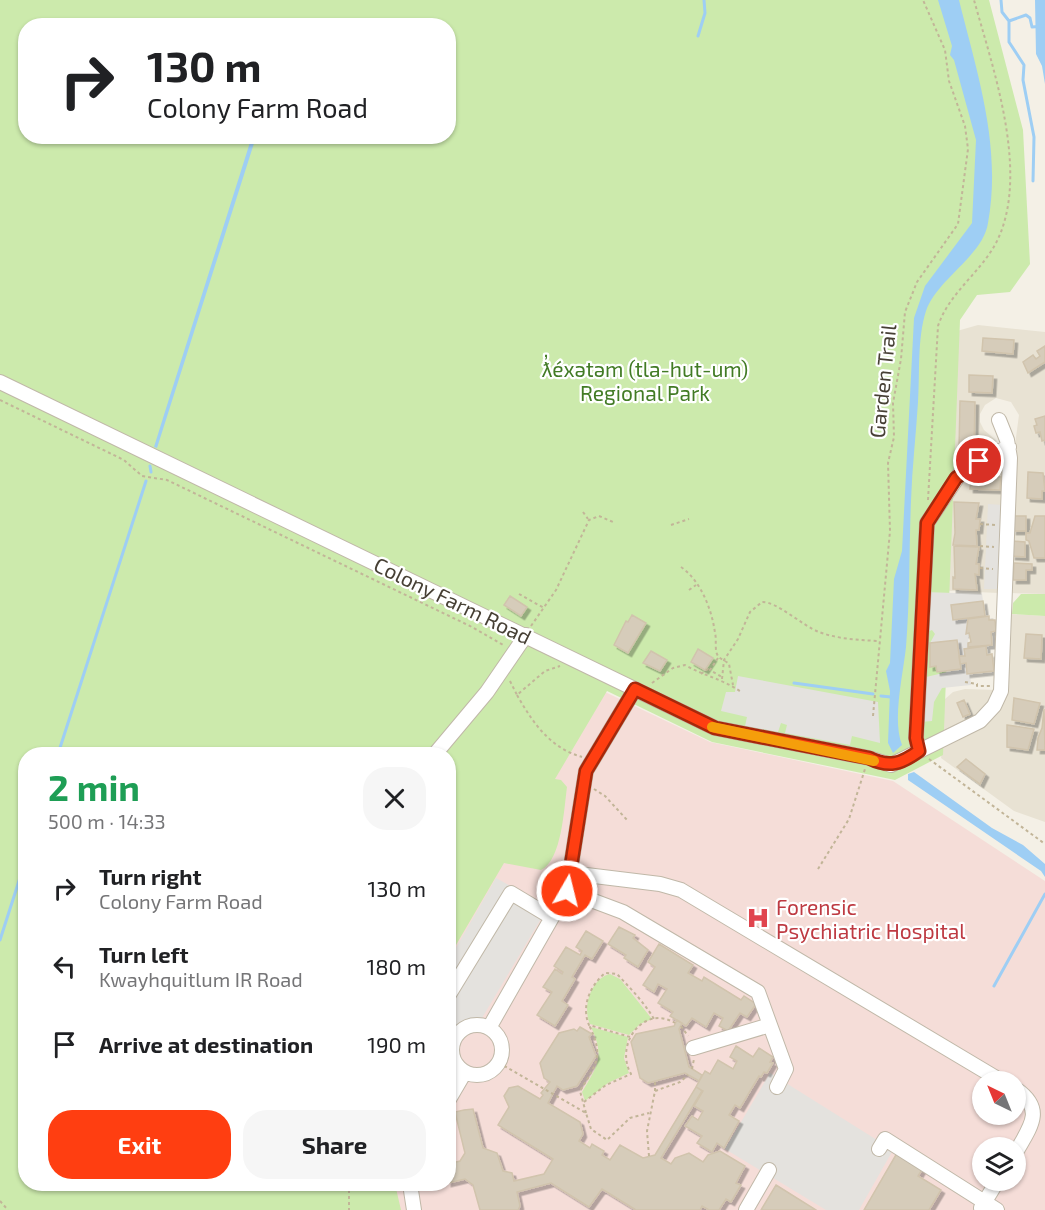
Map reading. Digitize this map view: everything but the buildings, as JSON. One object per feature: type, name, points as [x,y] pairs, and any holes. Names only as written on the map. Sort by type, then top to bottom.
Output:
[{"type":"street","name":"Colony Farm Road","points":[[0,382],[641,689],[715,728],[869,758],[891,765],[939,744],[980,721],[994,706],[1002,689]]},
{"type":"street","points":[[999,420],[1009,447],[1002,689]]},
{"type":"street","points":[[919,751],[916,738],[927,523],[961,472],[1009,447]]},
{"type":"street","points":[[441,747],[488,692],[526,635]]},
{"type":"street","points":[[489,1028],[567,891],[583,787],[592,761],[641,689]]},
{"type":"street","points":[[570,873],[660,884],[681,890],[985,1071]]},
{"type":"street","points":[[567,891],[623,912],[758,992],[786,1070],[777,1087]]},
{"type":"street","points":[[456,983],[511,893],[551,917]]},
{"type":"street","points":[[693,1047],[770,1025]]},
{"type":"street","points":[[456,1032],[469,1026],[489,1028],[502,1044],[499,1063],[486,1074],[465,1072],[456,1064]]},
{"type":"street","points":[[456,1087],[465,1072]]},
{"type":"street","points":[[1025,1137],[1034,1121],[1035,1111],[1033,1103],[1026,1097]]},
{"type":"street","points":[[879,1149],[885,1139],[982,1206],[997,1210]]},
{"type":"street","points":[[746,1210],[769,1170]]},
{"type":"street","points":[[411,1191],[414,1210]]},
{"type":"street","points":[[982,1206],[991,1191]]},
{"type":"path","name":"Garden Trail","points":[[873,716],[878,640],[890,531],[888,463],[894,437],[893,403],[901,359],[905,312],[917,282],[958,224],[968,149],[965,126],[949,81],[945,50],[923,0]]},
{"type":"path","points":[[928,500],[938,326],[951,301],[992,249],[1003,223],[1007,203],[1009,150],[1004,108],[974,0]]},
{"type":"path","points":[[0,400],[124,460],[142,476],[166,480],[470,626],[500,642],[513,653]]},
{"type":"path","points":[[583,512],[589,520]]},
{"type":"path","points":[[526,635],[556,590],[589,520],[599,516],[613,522]]},
{"type":"path","points":[[671,525],[689,519]]},
{"type":"path","points":[[980,524],[987,525]]},
{"type":"path","points":[[980,546],[986,546]]},
{"type":"path","points":[[681,567],[698,584],[714,627],[719,658],[710,670],[701,674]]},
{"type":"path","points":[[980,568],[985,568]]},
{"type":"path","points":[[688,590],[698,584]]},
{"type":"path","points":[[519,594],[544,608]]},
{"type":"path","points":[[722,678],[724,660],[736,646],[752,609],[765,602],[820,633],[849,639],[878,640]]},
{"type":"path","points":[[740,626],[744,628]]},
{"type":"path","points":[[719,658],[724,660],[730,671],[733,686]]},
{"type":"path","points":[[641,689],[668,671],[682,665],[701,674],[722,678]]},
{"type":"path","points":[[567,667],[550,668],[516,694],[528,714],[555,746],[566,753],[592,761]]},
{"type":"path","points":[[710,670],[741,692]]},
{"type":"path","points":[[965,682],[1002,689]]},
{"type":"path","points":[[818,868],[849,819],[869,758]]},
{"type":"path","points":[[932,760],[1045,844]]},
{"type":"path","points":[[583,787],[599,791],[628,821]]},
{"type":"path","points":[[649,1113],[630,1118],[607,1140],[591,1129],[580,1091],[599,1054],[598,1045],[585,1011],[588,995],[601,976],[612,972],[617,974],[632,993],[643,1001],[654,1019]]},
{"type":"path","points":[[584,1102],[606,1085],[631,1074],[625,1056],[630,1037],[644,1023],[654,1019],[675,1023]]},
{"type":"path","points":[[589,1025],[630,1037]]},
{"type":"path","points":[[499,1063],[586,1113]]},
{"type":"path","points":[[655,1090],[680,1082],[688,1075]]},
{"type":"path","points":[[649,1156],[647,1131],[656,1082]]},
{"type":"path","points":[[348,1191],[349,1210]]},
{"type":"path","points":[[0,1202],[8,1210]]},
{"type":"shaded area","points":[[978,325],[1045,332],[1045,594],[1009,593],[1015,445],[1019,415],[1011,402],[996,398],[985,405],[980,414],[980,422],[984,430],[997,441],[953,475],[950,333]]},
{"type":"shaded area","points":[[1005,459],[999,593],[931,590],[938,522],[964,475],[992,460]]},
{"type":"shaded area","points":[[988,504],[1003,505],[999,589],[984,589]]},
{"type":"shaded area","points":[[925,592],[982,594],[983,601],[951,605],[968,618],[966,633],[969,633],[968,647],[971,648],[964,649],[965,656],[959,656],[957,640],[930,643],[935,634],[932,630],[927,632]]},
{"type":"shaded area","points":[[1010,614],[1045,616],[1045,822],[1014,811],[941,758],[942,748],[977,729],[995,713]]},
{"type":"shaded area","points":[[966,663],[971,685],[942,688],[934,702],[932,721],[921,722],[926,677],[960,669],[960,664]]},
{"type":"shaded area","points":[[738,676],[878,702],[880,743],[852,736],[850,745],[785,733],[787,725],[781,723],[778,732],[745,726],[747,717],[721,711],[726,692],[735,692]]},
{"type":"shaded area","points":[[965,689],[996,690],[983,712],[949,733],[940,727],[945,699],[953,692]]},
{"type":"shaded area","name":"Forensic Psychiatric Hospital","points":[[605,692],[710,742],[893,781],[1045,881],[1045,1210],[398,1210],[393,1191],[456,1191],[456,942]]},
{"type":"shaded area","points":[[496,878],[548,907],[482,1018],[456,1027],[456,948]]},
{"type":"shaded area","points":[[770,1073],[893,1150],[859,1210],[826,1210],[725,1149]]},
{"type":"green space","name":"ƛ̓éxətəm (tla-hut-um) Regional Park","points":[[0,0],[989,0],[1023,130],[1030,264],[1010,292],[977,295],[960,320],[943,755],[895,780],[712,742],[607,691],[555,779],[561,780],[567,787],[561,833],[554,856],[541,870],[504,863],[456,945],[456,747],[18,747],[18,1191],[397,1191],[401,1210],[0,1210]]},
{"type":"green space","points":[[1021,594],[1045,594],[1045,616],[1012,614],[1013,603]]},
{"type":"green space","points":[[610,974],[620,979],[652,1019],[640,1024],[629,1035],[590,1024],[587,1010],[590,994],[598,981]]},
{"type":"green space","points":[[591,1027],[628,1037],[624,1058],[629,1073],[608,1083],[585,1101],[582,1092],[596,1067],[599,1054]]},
{"type":"water","points":[[938,0],[959,0],[986,110],[992,166],[992,194],[984,235],[978,246],[932,299],[923,322],[912,489],[906,647],[898,710],[899,735],[902,745],[893,753],[888,743],[890,691],[886,671],[890,663],[894,579],[902,551],[914,318],[925,286],[972,223],[976,140],[954,60],[950,55],[952,46]]},
{"type":"water","points":[[1035,0],[1045,0],[1045,84],[1042,66],[1036,54]]},
{"type":"water","points":[[249,144],[254,144],[157,448],[154,447]]},
{"type":"water","points":[[914,772],[992,828],[1023,845],[1045,864],[1045,877],[1041,871],[908,780],[908,774]]},
{"type":"waterway","points":[[698,36],[705,13],[704,0]]},
{"type":"waterway","points":[[1001,0],[1002,12],[1009,21],[1009,42],[1024,65],[1023,80],[1034,137],[1033,181]]},
{"type":"waterway","points":[[1009,21],[1026,15],[1030,18],[1032,27],[1045,26]]},
{"type":"waterway","points":[[150,466],[151,472]]},
{"type":"waterway","points":[[60,747],[146,481]]},
{"type":"waterway","points":[[794,683],[873,694]]},
{"type":"waterway","points":[[881,696],[891,697]]},
{"type":"waterway","points":[[0,940],[18,884]]},
{"type":"waterway","points":[[994,986],[1045,894]]},
{"type":"slow traffic","points":[[712,727],[869,758],[874,761]]},
{"type":"place","name":"Forensic Psychiatric Hospital","points":[[758,918]]},
{"type":"route","points":[[567,891],[586,771],[635,689],[715,728],[869,758],[891,765],[919,751],[916,738],[927,523],[961,472],[979,461]]}]
